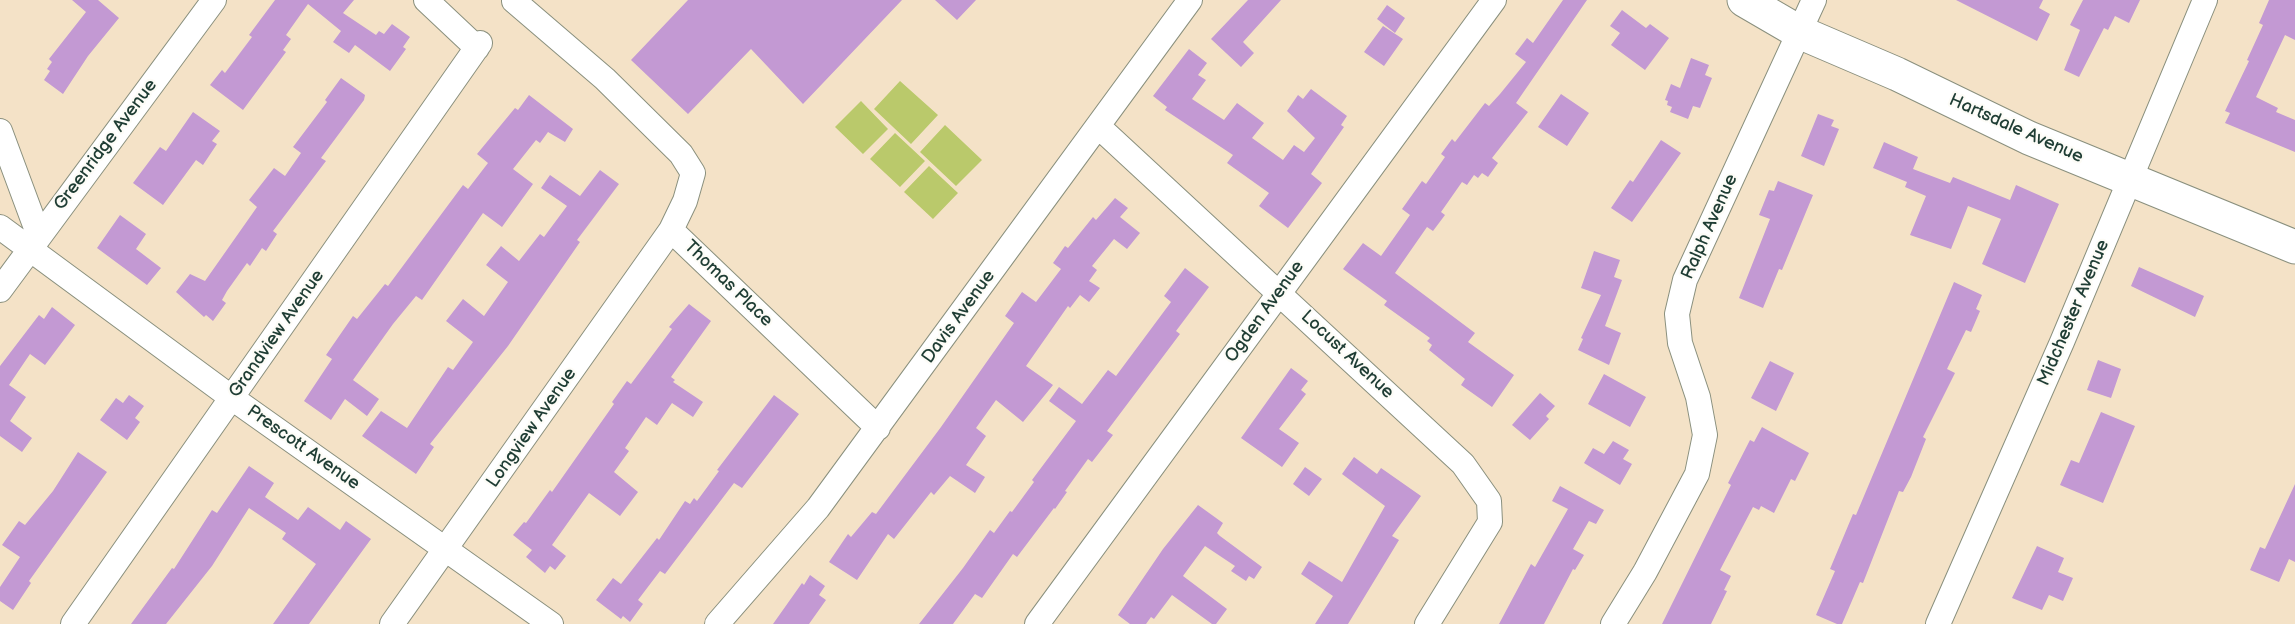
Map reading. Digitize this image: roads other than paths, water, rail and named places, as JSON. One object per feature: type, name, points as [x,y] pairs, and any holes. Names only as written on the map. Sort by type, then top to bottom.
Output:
[{"type":"street","name":"Greenridge Avenue","points":[[0,290],[214,0]]},
{"type":"street","name":"Grandview Avenue","points":[[73,624],[478,46],[426,0]]},
{"type":"street","name":"Davis Avenue","points":[[717,624],[818,508],[1190,0]]},
{"type":"street","name":"Ogden Avenue","points":[[1037,624],[1494,0]]},
{"type":"street","name":"Hartsdale Avenue","points":[[1744,0],[1799,32],[1897,74],[2029,138],[2295,247]]},
{"type":"street","name":"Ralph Avenue","points":[[1613,624],[1645,572],[1697,474],[1705,435],[1698,397],[1680,343],[1677,314],[1685,280],[1814,0]]},
{"type":"street","name":"Midchester Avenue","points":[[1938,624],[2062,342],[2205,0]]},
{"type":"street","name":"Thomas Place","points":[[514,1],[605,79],[681,154],[693,173],[685,201],[671,230],[878,428]]},
{"type":"street","name":"Locust Avenue","points":[[1099,127],[1279,291],[1463,464],[1490,501],[1490,522],[1427,624]]},
{"type":"street","points":[[0,131],[34,242]]},
{"type":"street","name":"Prescott Avenue","points":[[0,227],[34,242],[232,398],[551,624]]},
{"type":"street","name":"Longview Avenue","points":[[392,624],[671,230]]}]
